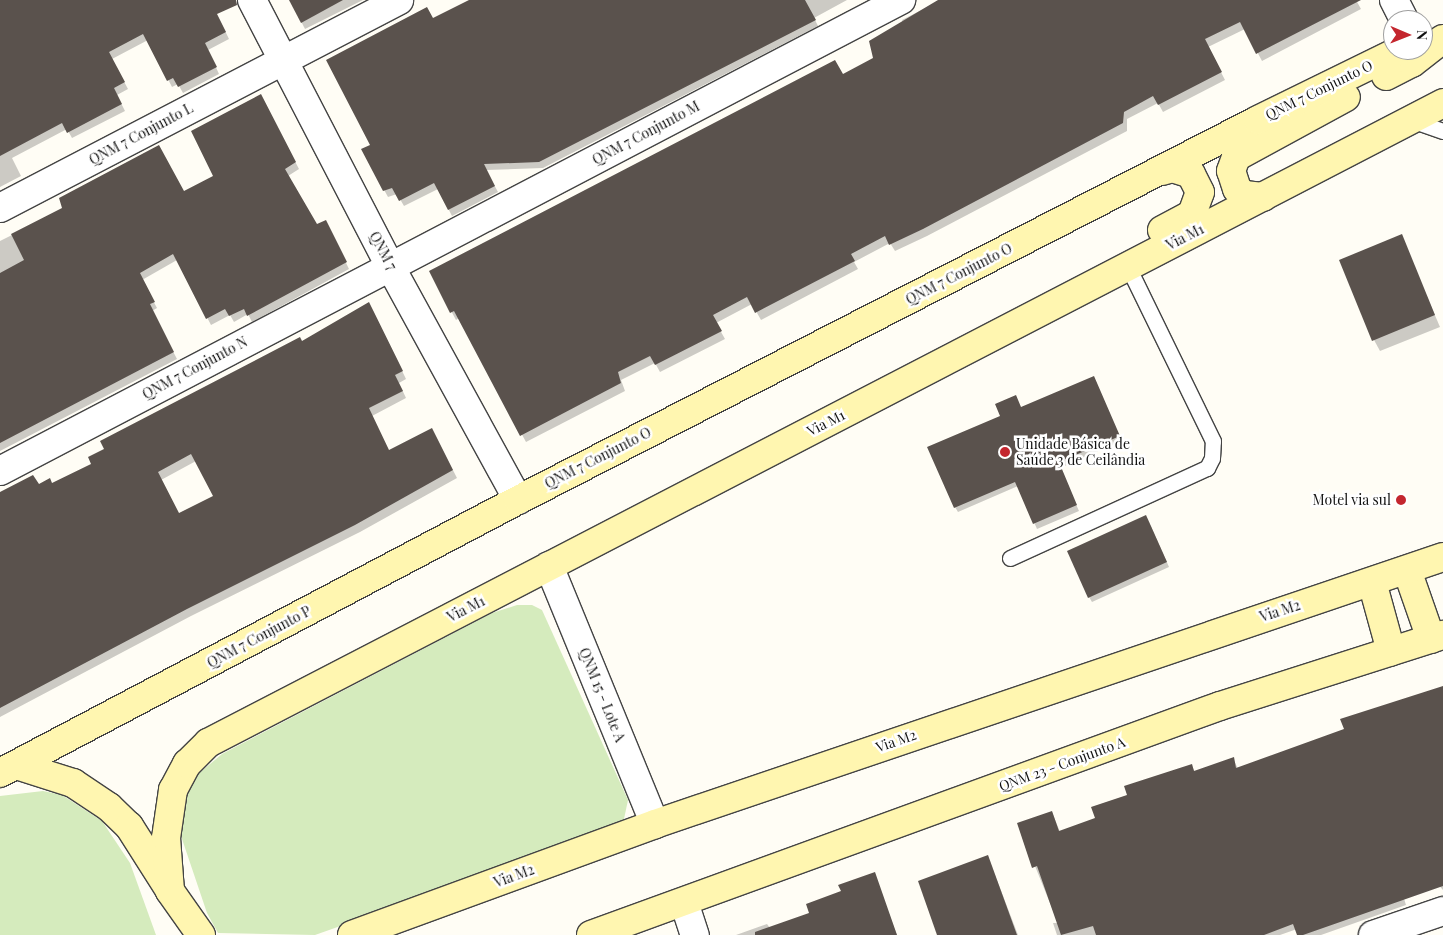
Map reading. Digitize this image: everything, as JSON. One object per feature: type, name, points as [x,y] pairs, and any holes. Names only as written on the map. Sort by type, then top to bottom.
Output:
[{"type":"main road","points":[[1263,197],[1244,195],[1232,180],[1233,164],[1242,152],[1412,63],[1443,38]]},
{"type":"main road","name":"QNM 7 Conjunto O","points":[[518,500],[1383,59]]},
{"type":"main road","name":"Via M1","points":[[176,935],[166,838],[173,790],[187,764],[208,743],[1443,103]]},
{"type":"main road","points":[[946,360],[1014,305],[1192,214],[1199,200],[1197,183],[1182,170],[1162,171]]},
{"type":"main road","name":"QNM 7 Conjunto P","points":[[8,769],[518,500]]},
{"type":"main road","name":"Via M2","points":[[352,935],[387,928],[655,824],[1200,637],[1372,582],[1443,557]]},
{"type":"main road","points":[[1407,570],[1437,637]]},
{"type":"main road","points":[[1372,582],[1391,650]]},
{"type":"main road","name":"QNM 23 - Conjunto A","points":[[591,935],[1220,706],[1391,650],[1437,637]]},
{"type":"main road","points":[[8,769],[73,783],[109,807],[129,826],[170,891],[201,935]]},
{"type":"street","name":"QNM 7","points":[[252,0],[390,266],[518,500]]},
{"type":"street","name":"QNM 7 Conjunto L","points":[[0,208],[399,0]]},
{"type":"street","name":"QNM 7 Conjunto M","points":[[390,266],[901,0]]},
{"type":"street","name":"QNM 7 Conjunto N","points":[[0,470],[390,266]]},
{"type":"street","name":"QNM 15 - Lote A","points":[[549,566],[655,824]]},
{"type":"street","points":[[684,902],[695,935]]},
{"type":"street","points":[[1373,935],[1443,910]]},
{"type":"lane","points":[[1410,120],[1443,131]]},
{"type":"lane","points":[[1010,558],[1207,468],[1212,458],[1212,441],[1128,267]]},
{"type":"green space","points":[[517,605],[532,605],[542,610],[628,800],[624,819],[612,830],[315,935],[218,933],[207,913],[181,836],[184,798],[197,775],[222,754],[492,613]]},
{"type":"green space","points":[[43,791],[62,795],[102,821],[130,863],[156,935],[0,935],[0,796]]},
{"type":"building","points":[[0,0],[236,0],[237,5],[217,14],[226,32],[205,43],[217,67],[178,87],[173,78],[167,81],[143,34],[109,52],[125,82],[114,88],[122,104],[67,133],[62,123],[0,156]]},
{"type":"building","points":[[289,0],[343,0],[301,23]]},
{"type":"building","points":[[469,0],[805,0],[816,20],[539,162],[484,164],[495,186],[448,210],[434,183],[399,201],[392,188],[383,191],[361,149],[370,145],[326,60],[427,7],[433,18]]},
{"type":"building","points":[[938,0],[1361,0],[1256,54],[1240,22],[1205,39],[1222,72],[1158,105],[1153,96],[1124,112],[1123,123],[923,229],[889,245],[885,236],[851,254],[855,261],[755,313],[747,297],[713,315],[722,331],[655,365],[650,356],[618,372],[621,383],[520,436],[454,311],[450,313],[429,271],[835,60],[843,74],[873,58],[869,41]]},
{"type":"building","points":[[261,94],[296,162],[285,169],[317,224],[326,220],[347,262],[247,316],[244,309],[229,316],[225,309],[206,319],[173,254],[140,273],[155,302],[150,304],[174,352],[0,443],[0,273],[24,260],[11,234],[62,208],[59,198],[159,145],[184,191],[213,176],[191,131]]},
{"type":"building","points":[[1402,234],[1435,315],[1372,341],[1339,260]]},
{"type":"building","points":[[369,302],[403,371],[395,375],[403,391],[369,408],[389,450],[432,428],[453,470],[355,525],[187,609],[0,708],[0,492],[33,475],[39,484],[50,478],[52,483],[91,464],[88,457],[104,449],[100,441],[300,337],[302,341]],"holes":[[[191,454],[213,496],[179,513],[158,472]]]},
{"type":"building","name":"Unidade Básica de Saúde 3 de Ceilândia","points":[[1094,376],[1120,436],[1059,462],[1077,505],[1033,524],[1015,482],[954,508],[927,447],[1000,416],[995,404],[1016,395],[1021,407]]},
{"type":"building","points":[[1146,515],[1167,562],[1088,598],[1067,551]]},
{"type":"building","points":[[1443,686],[1443,886],[1303,935],[1297,935],[1293,924],[1264,935],[1096,935],[1093,926],[1061,935],[1037,866],[1032,868],[1017,823],[1052,811],[1059,831],[1095,818],[1091,807],[1127,795],[1124,786],[1192,764],[1194,771],[1234,757],[1236,768],[1344,729],[1340,719]]},
{"type":"building","points":[[988,855],[1017,935],[937,935],[918,881]]},
{"type":"building","points":[[875,872],[897,935],[755,935],[755,932],[809,913],[806,904],[841,891],[838,885]]},
{"type":"place","name":"Unidade Básica de Saúde 3 de Ceilândia","points":[[1005,452]]},
{"type":"place","name":"Motel via sul","points":[[1401,500]]}]
